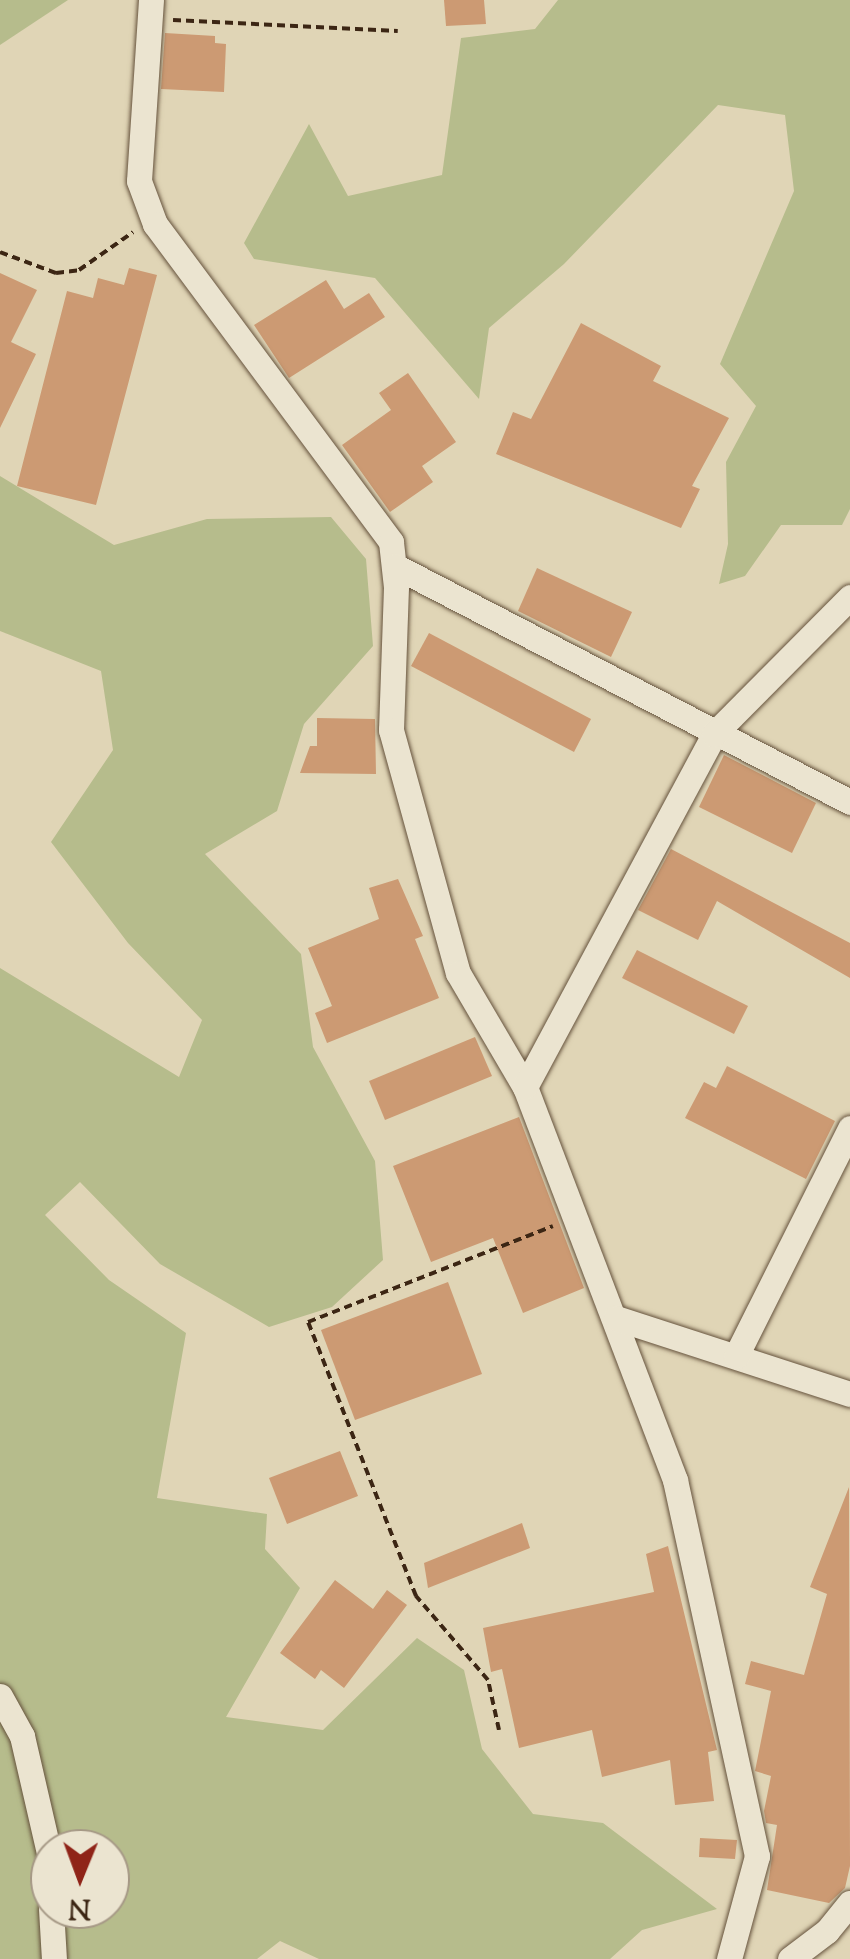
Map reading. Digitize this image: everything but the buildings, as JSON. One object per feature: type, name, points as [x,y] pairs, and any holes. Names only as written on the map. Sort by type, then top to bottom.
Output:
[{"type":"street","points":[[151,9],[139,181],[153,218],[364,499],[391,542],[395,566],[388,688],[400,774],[458,973],[525,1087],[616,1318],[691,1536],[757,1856],[728,1959]]},
{"type":"street","points":[[395,566],[850,802]]},
{"type":"street","points":[[525,1087],[714,734],[850,598]]},
{"type":"street","points":[[736,1356],[850,1128]]},
{"type":"street","points":[[616,1318],[850,1394]]},
{"type":"street","points":[[0,1696],[22,1736],[44,1829]]},
{"type":"street","points":[[790,1959],[827,1931],[850,1903]]},
{"type":"street","points":[[52,1929],[54,1959]]},
{"type":"path","points":[[151,9],[398,31]]},
{"type":"path","points":[[0,252],[56,274],[80,270],[153,218]]},
{"type":"path","points":[[498,1730],[488,1680],[416,1596],[308,1322],[576,1217]]},
{"type":"green space","points":[[0,0],[68,0],[0,45]]},
{"type":"green space","points":[[558,0],[850,0],[850,509],[842,525],[781,525],[745,576],[719,584],[728,544],[726,462],[756,406],[720,364],[794,191],[785,115],[718,105],[564,264],[489,328],[479,399],[375,278],[254,259],[244,243],[309,124],[348,196],[442,175],[461,38],[535,29]]},
{"type":"green space","points":[[0,476],[114,545],[207,519],[331,517],[366,559],[373,646],[304,724],[277,811],[205,854],[301,954],[313,1047],[375,1161],[383,1260],[332,1307],[269,1327],[160,1264],[80,1182],[45,1215],[109,1280],[186,1333],[157,1498],[267,1514],[265,1549],[300,1588],[226,1717],[323,1730],[417,1638],[464,1670],[482,1749],[533,1814],[603,1823],[717,1909],[642,1930],[610,1959],[319,1959],[280,1941],[257,1959],[0,1959],[0,968],[179,1077],[202,1020],[128,943],[51,842],[113,750],[101,671],[0,631]]}]
